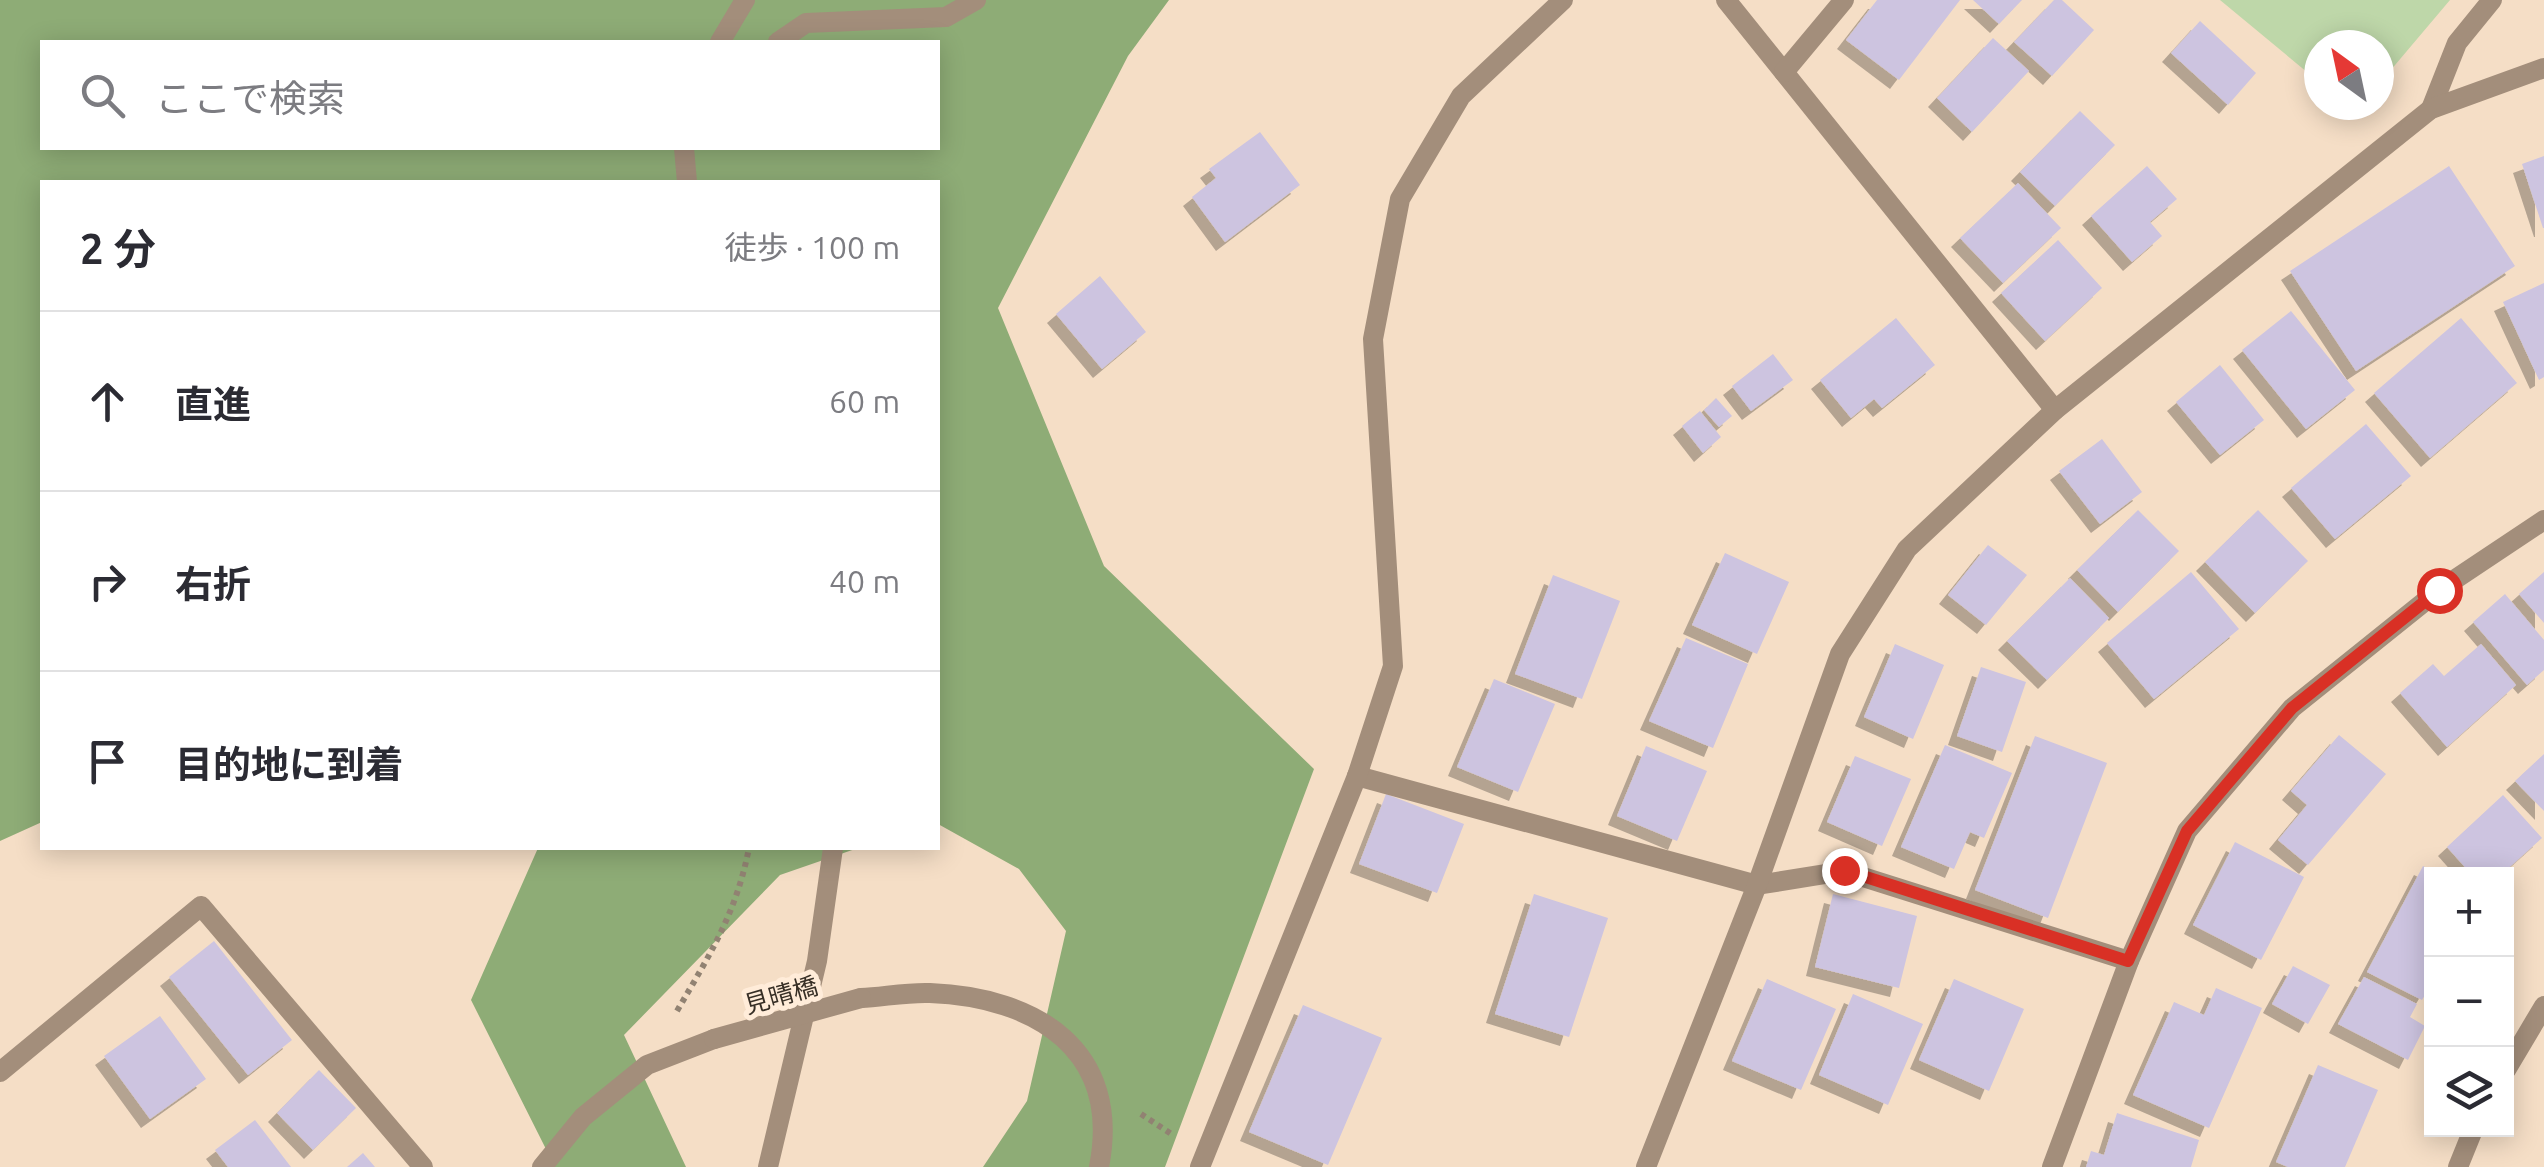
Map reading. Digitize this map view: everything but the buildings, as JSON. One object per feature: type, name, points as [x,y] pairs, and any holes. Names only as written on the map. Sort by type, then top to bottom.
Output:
[{"type":"street","points":[[721,40],[745,0]]},
{"type":"street","points":[[781,40],[806,23],[946,17],[976,0]]},
{"type":"street","points":[[1203,1160],[1357,776],[1393,666],[1373,339],[1400,199],[1461,96],[1563,0]]},
{"type":"street","points":[[1726,0],[2055,410]]},
{"type":"street","points":[[1784,72],[1844,0]]},
{"type":"street","points":[[2432,108],[2457,44],[2492,0]]},
{"type":"street","points":[[1646,1167],[1757,885],[1840,654],[1907,549],[2055,410],[2432,108],[2544,68]]},
{"type":"street","points":[[684,150],[686,180]]},
{"type":"street","points":[[2052,1167],[2128,961],[2187,831],[2292,708],[2439,590],[2544,520]]},
{"type":"street","points":[[1357,776],[1757,885],[1844,870],[2128,961]]},
{"type":"street","points":[[768,1167],[817,961],[833,850]]},
{"type":"street","points":[[0,1072],[201,906],[423,1167]]},
{"type":"street","name":"見晴橋","points":[[542,1167],[582,1117],[647,1065],[714,1039],[861,998],[932,993],[1006,1007],[1058,1029],[1090,1065],[1102,1108],[1099,1167]]},
{"type":"street","points":[[2514,1057],[2544,1006]]},
{"type":"street","points":[[2458,1167],[2470,1137]]},
{"type":"path","points":[[717,948],[740,893],[750,850]]},
{"type":"path","points":[[1138,1111],[1203,1160]]},
{"type":"green space","points":[[0,0],[1169,0],[1128,56],[998,308],[1104,566],[1314,769],[1165,1167],[983,1167],[1027,1101],[1066,931],[1019,869],[940,825],[940,180],[40,180],[40,823],[0,841]]},
{"type":"green space","points":[[2220,0],[2450,0],[2394,66],[2394,30],[2304,30],[2304,70]]},
{"type":"green space","points":[[537,850],[852,850],[780,875],[624,1035],[686,1167],[555,1167],[471,1000]]},
{"type":"route","points":[[1844,870],[2128,961],[2187,831],[2292,708],[2439,590]]}]
